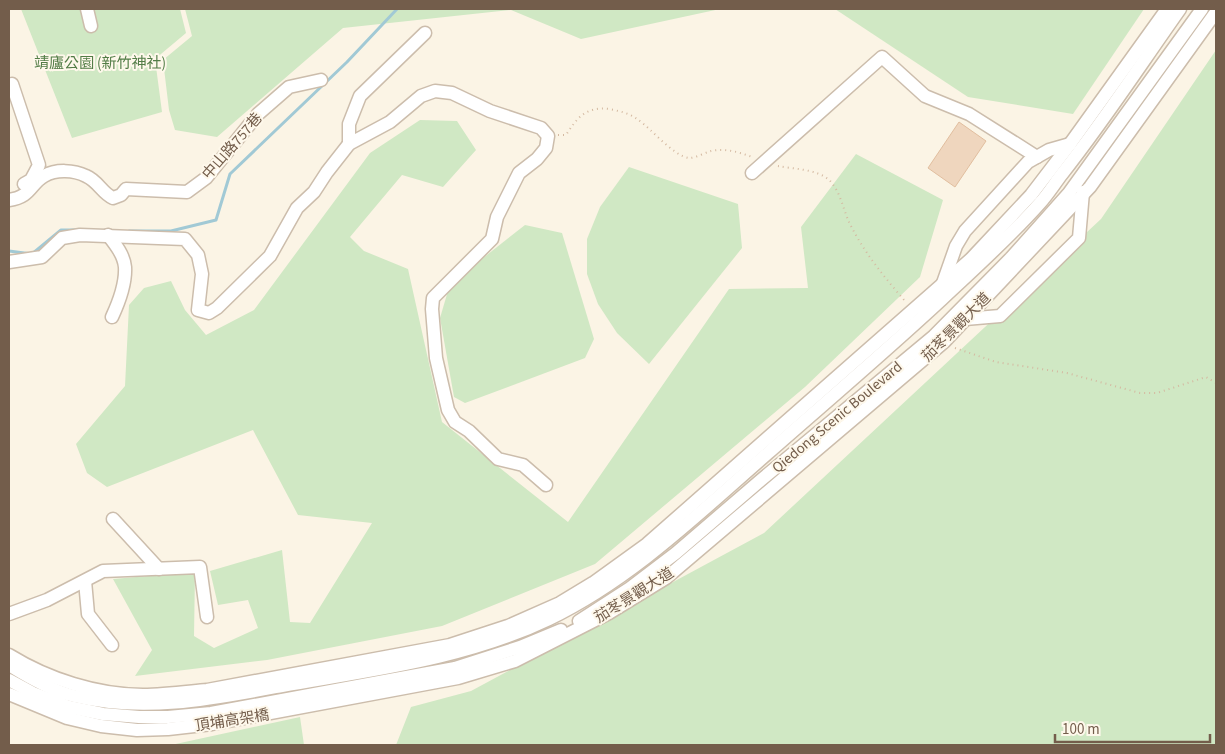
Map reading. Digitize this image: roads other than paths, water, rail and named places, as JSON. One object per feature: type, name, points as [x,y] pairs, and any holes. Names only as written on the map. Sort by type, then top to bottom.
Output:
[{"type":"street","points":[[87,9],[91,26]]},
{"type":"street","points":[[1156,84],[1202,9]]},
{"type":"street","points":[[1132,67],[1142,44],[1174,12]]},
{"type":"street","points":[[939,339],[916,315],[943,283],[971,259],[1030,195],[1174,12]]},
{"type":"street","points":[[1156,84],[1216,12]]},
{"type":"street","points":[[350,144],[349,124],[360,96],[425,33]]},
{"type":"street","points":[[752,173],[882,57],[925,96],[969,114],[1037,157]]},
{"type":"street","name":"Qiedong Scenic Boulevard","points":[[451,650],[514,634],[578,604],[621,576],[674,534],[916,315],[1009,237],[1044,199],[1083,147],[1132,67]]},
{"type":"street","name":"中山路757巷","points":[[9,198],[18,198],[31,189],[43,176],[62,170],[86,176],[99,184],[106,195],[114,198],[126,190],[187,192],[206,178],[258,114],[289,87],[321,80]]},
{"type":"street","points":[[9,198],[14,190],[31,180],[39,165],[12,84]]},
{"type":"street","name":"Qiedong Scenic Boulevard","points":[[457,673],[553,634],[583,618],[630,588],[676,553],[761,480],[939,339],[1069,193],[1156,84]]},
{"type":"street","name":"茄苳景觀大道","points":[[939,339],[965,319],[1090,187],[1156,84]]},
{"type":"street","points":[[9,262],[42,257],[62,238],[80,235],[185,239],[198,255],[202,274],[198,310],[209,313],[217,308],[270,256],[297,208],[314,192],[327,172],[350,144],[390,122],[422,96],[435,91],[452,93],[490,111],[542,128],[548,136],[546,148],[537,159],[518,173],[497,217],[492,239],[433,298],[432,309],[436,358],[448,410],[455,422],[469,431],[498,459],[523,465],[546,486]]},
{"type":"street","points":[[943,283],[956,246],[965,231],[1028,162],[1049,150],[1070,144]]},
{"type":"street","points":[[965,319],[1000,316],[1079,238],[1083,195],[1082,175]]},
{"type":"street","points":[[108,235],[119,250],[125,266],[121,296],[112,317]]},
{"type":"street","points":[[113,519],[160,569]]},
{"type":"street","points":[[9,614],[47,600],[103,571],[200,567],[207,618]]},
{"type":"street","points":[[85,581],[88,614],[112,645]]},
{"type":"street","points":[[9,655],[26,666],[76,685],[106,692],[142,695],[208,690],[451,650]]},
{"type":"street","name":"頂埔高架橋","points":[[9,665],[27,676],[71,695],[104,701],[167,704],[209,700],[451,650]]},
{"type":"street","name":"頂埔高架橋","points":[[9,680],[32,693],[69,706],[102,714],[138,718],[210,713],[457,673]]},
{"type":"street","name":"頂埔高架橋","points":[[9,694],[67,718],[101,726],[137,730],[168,729],[212,724],[457,673]]},
{"type":"waterway","points":[[129,231],[171,231],[216,220],[230,174],[347,62],[397,9]]},
{"type":"waterway","points":[[9,251],[32,254],[61,230],[75,230]]},
{"type":"park label","name":"靖廬公園 (新竹神社)","points":[[100,63]]}]
